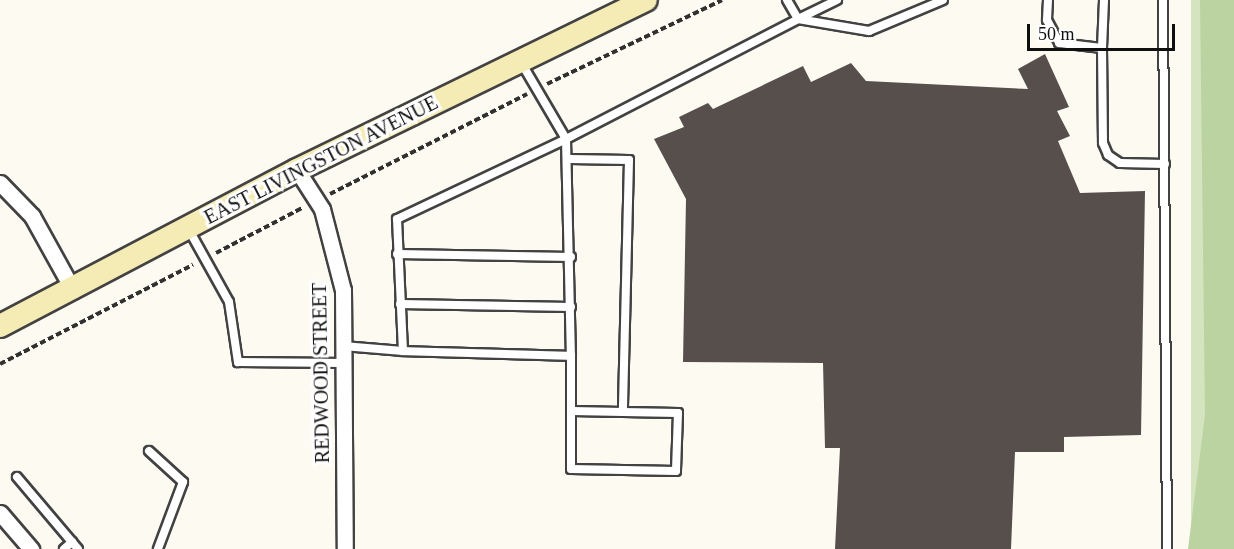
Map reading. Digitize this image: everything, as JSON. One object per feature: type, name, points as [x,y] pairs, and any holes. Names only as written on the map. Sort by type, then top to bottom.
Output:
[{"type":"main road","name":"EAST LIVINGSTON AVENUE","points":[[0,327],[297,170],[646,0]]},
{"type":"street","name":"REDWOOD STREET","points":[[297,170],[317,201],[339,263],[344,345],[345,549]]},
{"type":"street","points":[[0,183],[38,224],[73,290]]},
{"type":"street","points":[[0,513],[27,548]]},
{"type":"lane","points":[[787,0],[798,19]]},
{"type":"lane","points":[[404,351],[395,224],[401,216],[566,139],[837,0]]},
{"type":"lane","points":[[798,19],[869,31],[943,0]]},
{"type":"lane","points":[[1048,0],[1047,20],[1059,43],[1102,48]]},
{"type":"lane","points":[[1104,0],[1103,143],[1108,155],[1120,163],[1165,164]]},
{"type":"lane","points":[[1163,0],[1167,549]]},
{"type":"lane","points":[[519,60],[566,139],[570,159],[572,469],[675,471],[678,413],[572,411]]},
{"type":"lane","points":[[570,159],[629,160],[623,412]]},
{"type":"lane","points":[[189,228],[229,302],[238,362],[344,363]]},
{"type":"lane","points":[[397,254],[571,257]]},
{"type":"lane","points":[[400,304],[571,307]]},
{"type":"lane","points":[[344,345],[404,351],[571,356]]},
{"type":"lane","points":[[148,451],[183,482],[158,549]]},
{"type":"lane","points":[[17,477],[75,546],[64,549]]},
{"type":"path","points":[[0,364],[537,90],[722,0]]},
{"type":"green space","points":[[1191,0],[1234,0],[1234,549],[1191,549]]},
{"type":"green space","points":[[1200,0],[1234,0],[1234,549],[1188,549],[1205,415]]},
{"type":"building","points":[[1045,54],[1069,107],[1057,111],[1070,136],[1058,141],[1080,193],[1145,191],[1141,435],[1064,437],[1064,452],[1015,452],[1011,549],[835,549],[840,448],[825,448],[823,363],[683,362],[686,199],[654,139],[684,127],[679,117],[708,103],[713,109],[803,66],[811,82],[851,63],[866,81],[1028,89],[1018,69]]}]
